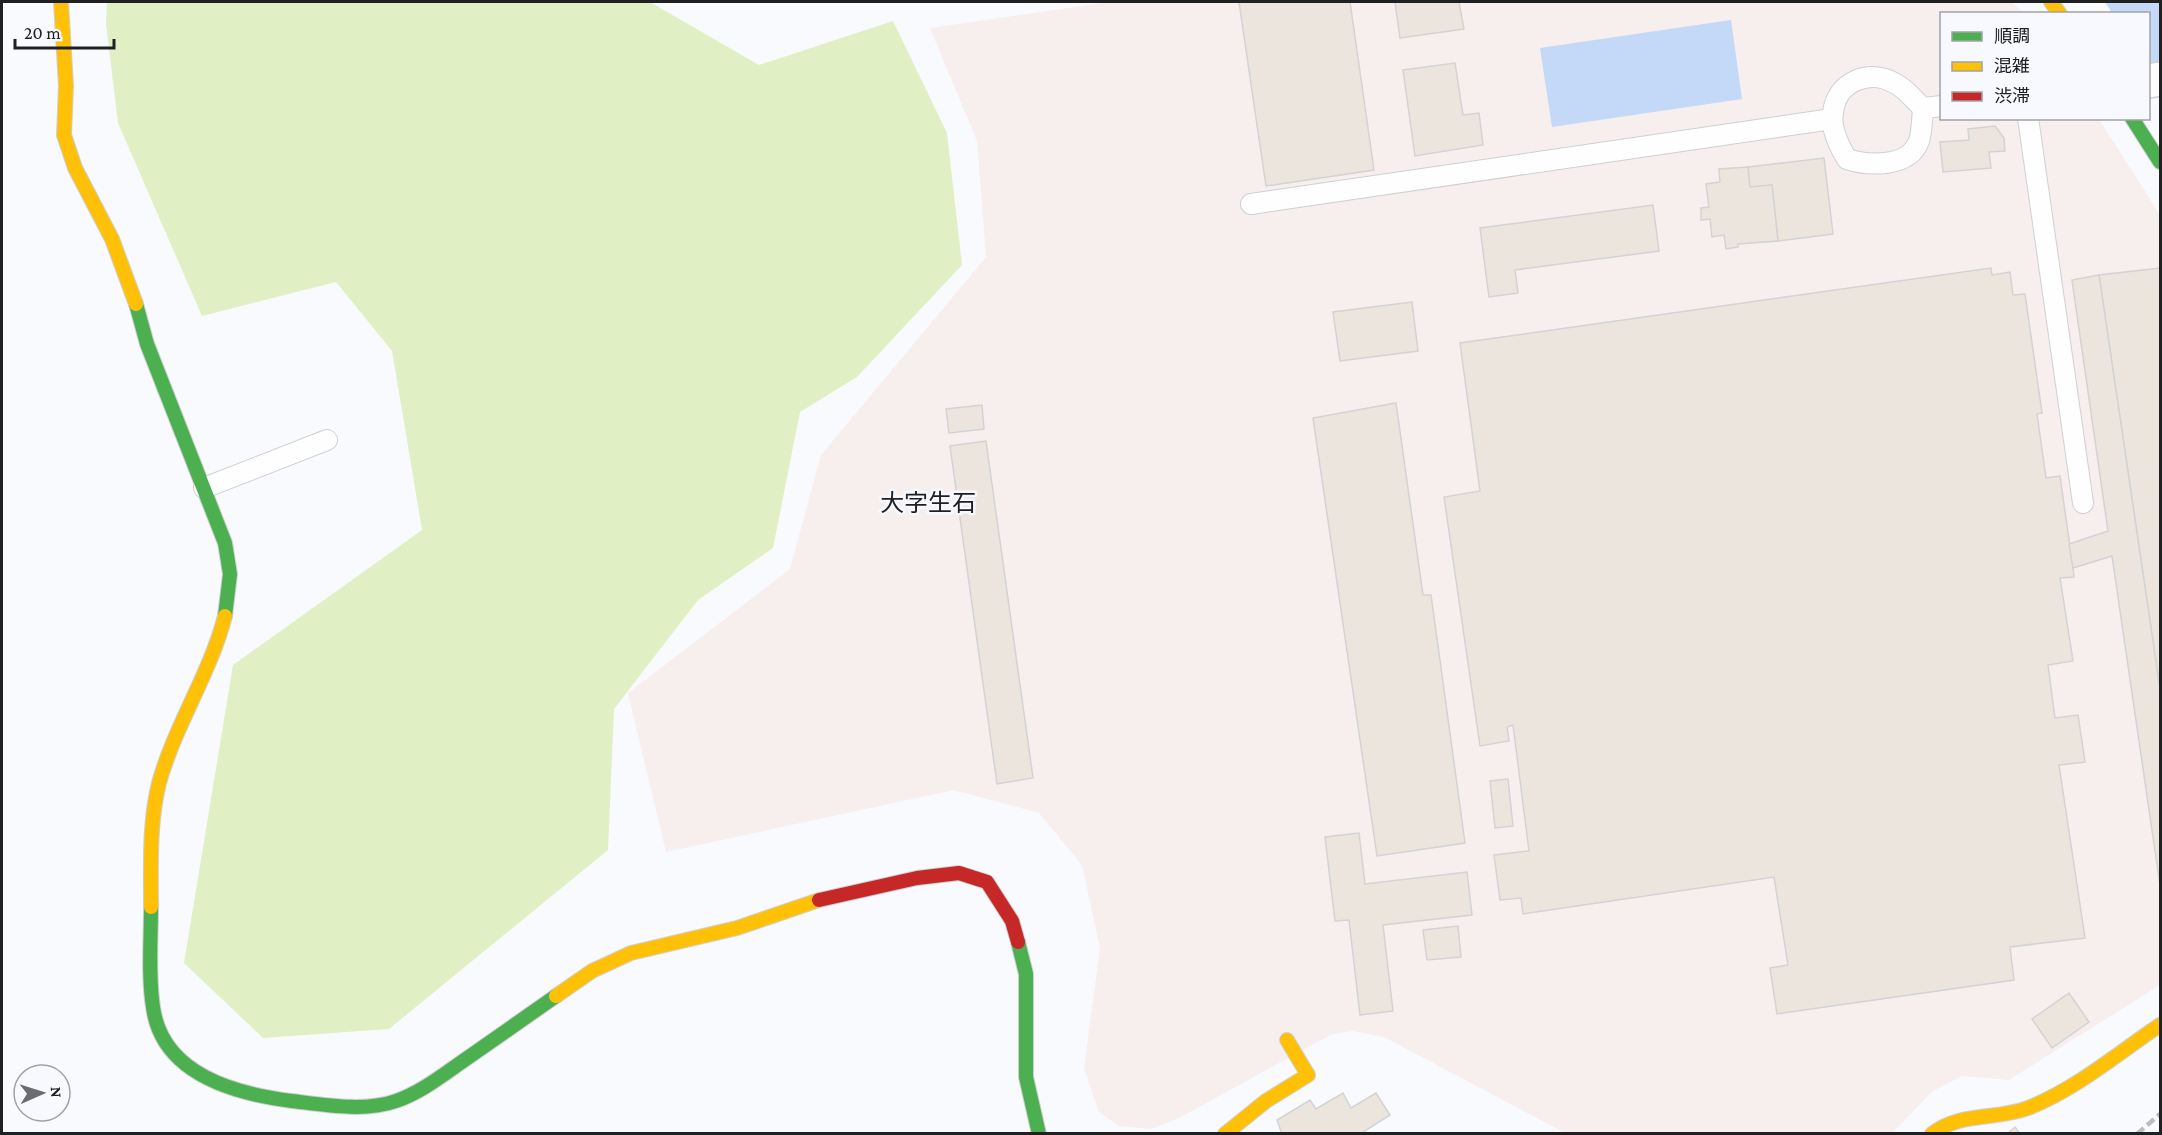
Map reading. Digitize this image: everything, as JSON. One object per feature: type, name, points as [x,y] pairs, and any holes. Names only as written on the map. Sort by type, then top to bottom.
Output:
[{"type":"street","points":[[61,2],[66,86],[64,135],[75,168],[112,239],[132,288],[147,344],[225,543],[231,566],[231,585],[216,642],[160,780],[155,803],[152,858],[153,1009],[159,1030],[175,1054],[195,1071],[222,1085],[257,1094],[358,1107],[393,1102],[423,1089],[592,971],[631,953],[738,928],[832,896],[918,878],[959,873],[987,882],[1012,921],[1026,974],[1028,1022],[1026,1077],[1039,1134]]},
{"type":"street","points":[[2133,120],[2160,162]]},
{"type":"street","points":[[1932,1134],[1938,1127],[1963,1118],[2005,1115],[2050,1099],[2160,1024]]},
{"type":"street","points":[[1225,1134],[1266,1101],[1308,1075],[1287,1040]]},
{"type":"lane","points":[[1867,76],[1881,78],[1896,84],[1932,107],[1918,143],[1906,155],[1887,163],[1868,165],[1847,159],[1838,144],[1832,119],[1838,95],[1851,81],[1867,76]]},
{"type":"lane","points":[[1251,204],[1832,119]]},
{"type":"lane","points":[[2028,120],[2083,503]]},
{"type":"lane","points":[[204,488],[327,440]]},
{"type":"shaded area","points":[[1110,2],[2012,2],[2022,12],[1940,12],[1940,120],[2100,120],[2160,215],[2160,985],[2009,1080],[1962,1076],[1933,1091],[1892,1133],[1565,1133],[1384,1037],[1353,1031],[1332,1034],[1179,1118],[1151,1129],[1119,1126],[1099,1112],[1084,1068],[1100,948],[1082,865],[1039,813],[954,790],[666,852],[628,693],[790,569],[821,455],[986,257],[977,141],[930,28]]},
{"type":"green space","points":[[107,2],[650,2],[759,65],[893,21],[947,133],[962,265],[857,377],[800,412],[773,548],[698,600],[614,709],[608,850],[389,1029],[263,1038],[184,963],[233,665],[422,530],[392,351],[336,282],[202,316],[118,123],[106,24]]},
{"type":"water","points":[[2105,2],[2160,2],[2160,98],[2150,79],[2150,12],[2111,12]]},
{"type":"water","points":[[1731,20],[1742,99],[1552,127],[1540,48]]},
{"type":"building","points":[[1239,2],[1350,2],[1374,170],[1266,186]]},
{"type":"building","points":[[1395,2],[1459,2],[1464,29],[1400,38]]},
{"type":"building","points":[[1455,63],[1463,115],[1479,113],[1483,145],[1415,156],[1403,70]]},
{"type":"building","points":[[1995,126],[2004,138],[2005,151],[1989,152],[1991,168],[1943,172],[1940,142],[1969,140],[1968,129]]},
{"type":"building","points":[[1824,158],[1833,234],[1778,241],[1772,185],[1750,187],[1748,167]]},
{"type":"building","points":[[1748,167],[1750,187],[1772,185],[1778,241],[1738,244],[1738,247],[1726,249],[1724,235],[1712,237],[1710,219],[1701,220],[1701,208],[1709,207],[1706,184],[1720,182],[1719,169]]},
{"type":"building","points":[[1653,205],[1659,251],[1515,270],[1518,293],[1489,297],[1480,228]]},
{"type":"building","points":[[1991,268],[1992,275],[2010,272],[2013,295],[2025,294],[2042,413],[2037,414],[2046,478],[2060,476],[2073,568],[2074,577],[2060,578],[2073,661],[2048,665],[2055,718],[2078,715],[2085,762],[2059,765],[2085,938],[2010,947],[2014,980],[1777,1014],[1770,968],[1788,965],[1774,877],[1523,914],[1521,898],[1500,900],[1494,855],[1529,851],[1513,725],[1507,727],[1509,741],[1480,746],[1444,497],[1480,491],[1460,343]]},
{"type":"building","points":[[2160,268],[2160,689],[2099,275]]},
{"type":"building","points":[[2099,275],[2160,689],[2160,885],[2112,556],[2073,568],[2069,544],[2108,531],[2072,280]]},
{"type":"building","points":[[1412,302],[1418,351],[1340,361],[1333,312]]},
{"type":"building","points":[[1396,403],[1423,595],[1431,595],[1465,843],[1377,856],[1313,418]]},
{"type":"building","points":[[982,405],[984,429],[949,433],[946,409]]},
{"type":"building","points":[[986,441],[1033,778],[997,784],[950,446]]},
{"type":"building","points":[[1508,779],[1513,826],[1495,828],[1490,781]]},
{"type":"building","points":[[1359,833],[1365,884],[1467,872],[1472,915],[1383,925],[1393,1011],[1360,1015],[1349,920],[1335,921],[1325,837]]},
{"type":"building","points":[[1458,926],[1461,957],[1427,960],[1423,930]]},
{"type":"building","points":[[2069,993],[2089,1022],[2052,1048],[2032,1019]]},
{"type":"building","points":[[1343,1093],[1351,1108],[1376,1093],[1390,1115],[1360,1134],[1282,1134],[1277,1120],[1310,1100],[1316,1109]]},
{"type":"building","points":[[2015,1127],[2020,1134],[2007,1134]]},
{"type":"railway","points":[[2137,1134],[2160,1114]]},
{"type":"traffic: fast","points":[[2133,120],[2160,162]]},
{"type":"traffic: fast","points":[[136,304],[147,344],[225,543],[230,574],[225,616]]},
{"type":"traffic: fast","points":[[151,907],[151,983],[153,1007],[159,1030],[171,1049],[186,1065],[205,1077],[226,1086],[270,1098],[345,1107],[371,1106],[396,1101],[432,1082],[556,996]]},
{"type":"traffic: fast","points":[[1018,942],[1026,974],[1026,1077],[1039,1134]]},
{"type":"traffic: slow","points":[[61,2],[66,86],[64,135],[75,168],[112,239],[136,304]]},
{"type":"traffic: slow","points":[[2051,2],[2058,12]]},
{"type":"traffic: slow","points":[[151,907],[152,829],[159,783],[174,741],[211,658],[225,616]]},
{"type":"traffic: slow","points":[[556,996],[592,971],[631,953],[737,928],[819,900]]},
{"type":"traffic: slow","points":[[1932,1134],[1954,1122],[2016,1112],[2046,1100],[2080,1081],[2160,1025]]},
{"type":"traffic: slow","points":[[1225,1134],[1266,1101],[1308,1075],[1287,1040]]},
{"type":"traffic: jam","points":[[819,900],[917,878],[959,873],[987,882],[1012,921],[1018,942]]},
{"type":"district","name":"大字生石","points":[[928,502]]}]
